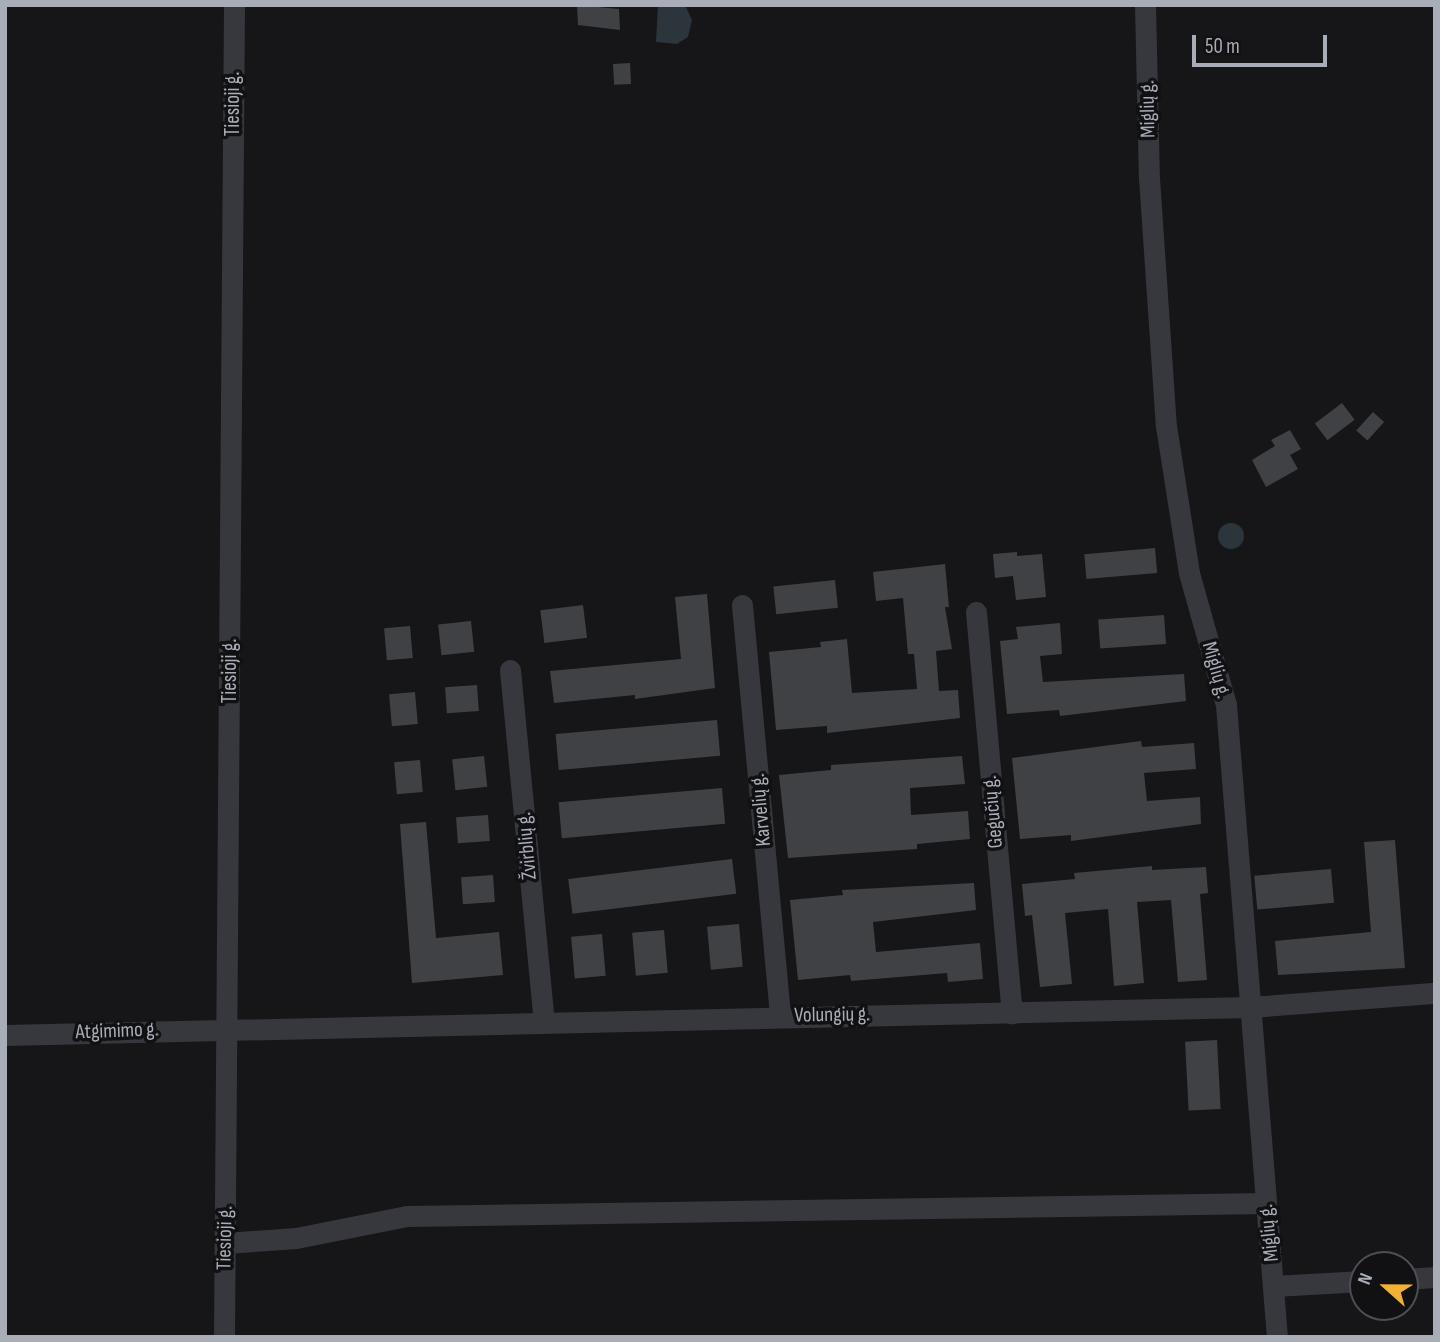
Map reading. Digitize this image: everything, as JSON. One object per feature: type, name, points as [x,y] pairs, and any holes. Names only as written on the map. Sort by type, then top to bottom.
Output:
[{"type":"street","name":"Tiesioji g.","points":[[224,1337],[234,5]]},
{"type":"street","name":"Miglių g.","points":[[1145,5],[1149,178],[1166,426],[1189,573],[1226,705],[1277,1337]]},
{"type":"street","name":"Karvelių g.","points":[[742,605],[780,1016]]},
{"type":"street","name":"Gegučių g.","points":[[976,612],[1012,1013]]},
{"type":"street","name":"Žvirblių g.","points":[[510,670],[544,1022]]},
{"type":"street","name":"Volungių g.","points":[[228,1028],[1251,1007],[1435,993]]},
{"type":"street","name":"Atgimimo g.","points":[[5,1035],[228,1028]]},
{"type":"street","points":[[225,1242],[296,1238],[407,1216],[1266,1203]]},
{"type":"street","points":[[1274,1286],[1349,1282]]},
{"type":"shaded area","points":[[658,5],[685,5],[692,20],[688,37],[677,44],[656,42]]},
{"type":"shaded area","points":[[1231,523],[1240,527],[1244,536],[1240,545],[1231,549],[1222,545],[1218,536],[1222,527]]},
{"type":"building","points":[[577,5],[619,9],[620,30],[578,25]]},
{"type":"building","points":[[630,63],[631,84],[614,85],[613,64]]},
{"type":"building","points":[[1342,403],[1355,420],[1327,440],[1315,423]]},
{"type":"building","points":[[1373,412],[1384,422],[1367,441],[1356,431]]},
{"type":"building","points":[[1290,430],[1301,449],[1290,455],[1298,469],[1266,487],[1252,460],[1275,446],[1271,440]]},
{"type":"building","points":[[1155,548],[1157,573],[1086,579],[1084,554]]},
{"type":"building","points":[[1017,552],[1017,556],[1042,554],[1046,597],[1016,600],[1013,576],[995,578],[993,554]]},
{"type":"building","points":[[945,564],[949,607],[945,607],[952,649],[936,651],[939,691],[958,690],[960,718],[827,733],[827,726],[776,730],[769,652],[821,647],[820,642],[847,639],[852,693],[917,689],[914,654],[908,654],[903,598],[876,601],[873,572]]},
{"type":"building","points":[[835,580],[838,608],[776,614],[773,586]]},
{"type":"building","points":[[707,594],[715,688],[635,699],[635,695],[554,703],[550,671],[681,659],[675,597]]},
{"type":"building","points":[[583,605],[587,638],[544,643],[540,610]]},
{"type":"building","points":[[1164,615],[1166,644],[1100,649],[1098,620]]},
{"type":"building","points":[[471,621],[474,652],[441,655],[438,624]]},
{"type":"building","points":[[1060,623],[1062,654],[1040,656],[1043,682],[1184,674],[1186,701],[1060,716],[1059,710],[1007,714],[1000,641],[1018,639],[1016,627]]},
{"type":"building","points":[[410,626],[413,658],[387,660],[384,628]]},
{"type":"building","points":[[477,685],[479,711],[447,713],[445,687]]},
{"type":"building","points":[[415,692],[418,724],[392,726],[389,694]]},
{"type":"building","points":[[717,720],[720,756],[559,770],[556,734]]},
{"type":"building","points":[[1141,741],[1142,747],[1194,743],[1196,769],[1144,773],[1147,801],[1200,797],[1201,824],[1071,841],[1071,835],[1020,839],[1012,758]]},
{"type":"building","points":[[484,756],[487,787],[455,790],[452,759]]},
{"type":"building","points":[[962,756],[965,784],[910,788],[911,815],[968,811],[970,839],[917,844],[917,849],[788,858],[779,775],[831,770],[831,765]]},
{"type":"building","points":[[420,760],[423,792],[397,794],[394,762]]},
{"type":"building","points":[[722,788],[725,824],[562,838],[559,802]]},
{"type":"building","points":[[488,815],[490,841],[458,843],[456,817]]},
{"type":"building","points":[[426,822],[436,938],[499,932],[503,975],[412,983],[400,824]]},
{"type":"building","points":[[1395,840],[1405,968],[1278,975],[1275,941],[1371,932],[1364,842]]},
{"type":"building","points":[[732,859],[736,894],[572,914],[568,879]]},
{"type":"building","points":[[1152,866],[1152,870],[1206,867],[1208,893],[1200,894],[1207,980],[1178,982],[1171,900],[1137,902],[1144,983],[1114,986],[1108,909],[1065,913],[1072,984],[1040,987],[1032,915],[1025,916],[1022,884],[1075,879],[1074,873]]},
{"type":"building","points":[[1331,869],[1334,903],[1257,910],[1254,876]]},
{"type":"building","points":[[493,875],[495,902],[463,904],[461,877]]},
{"type":"building","points":[[974,883],[976,910],[873,922],[876,952],[980,943],[983,979],[948,982],[947,973],[851,981],[850,975],[798,980],[790,900],[843,895],[842,890]]},
{"type":"building","points":[[739,924],[743,967],[711,970],[707,927]]},
{"type":"building","points":[[664,930],[668,973],[636,976],[632,933]]},
{"type":"building","points":[[602,934],[606,976],[575,979],[571,937]]},
{"type":"building","points":[[1217,1040],[1221,1109],[1189,1111],[1185,1042]]}]
